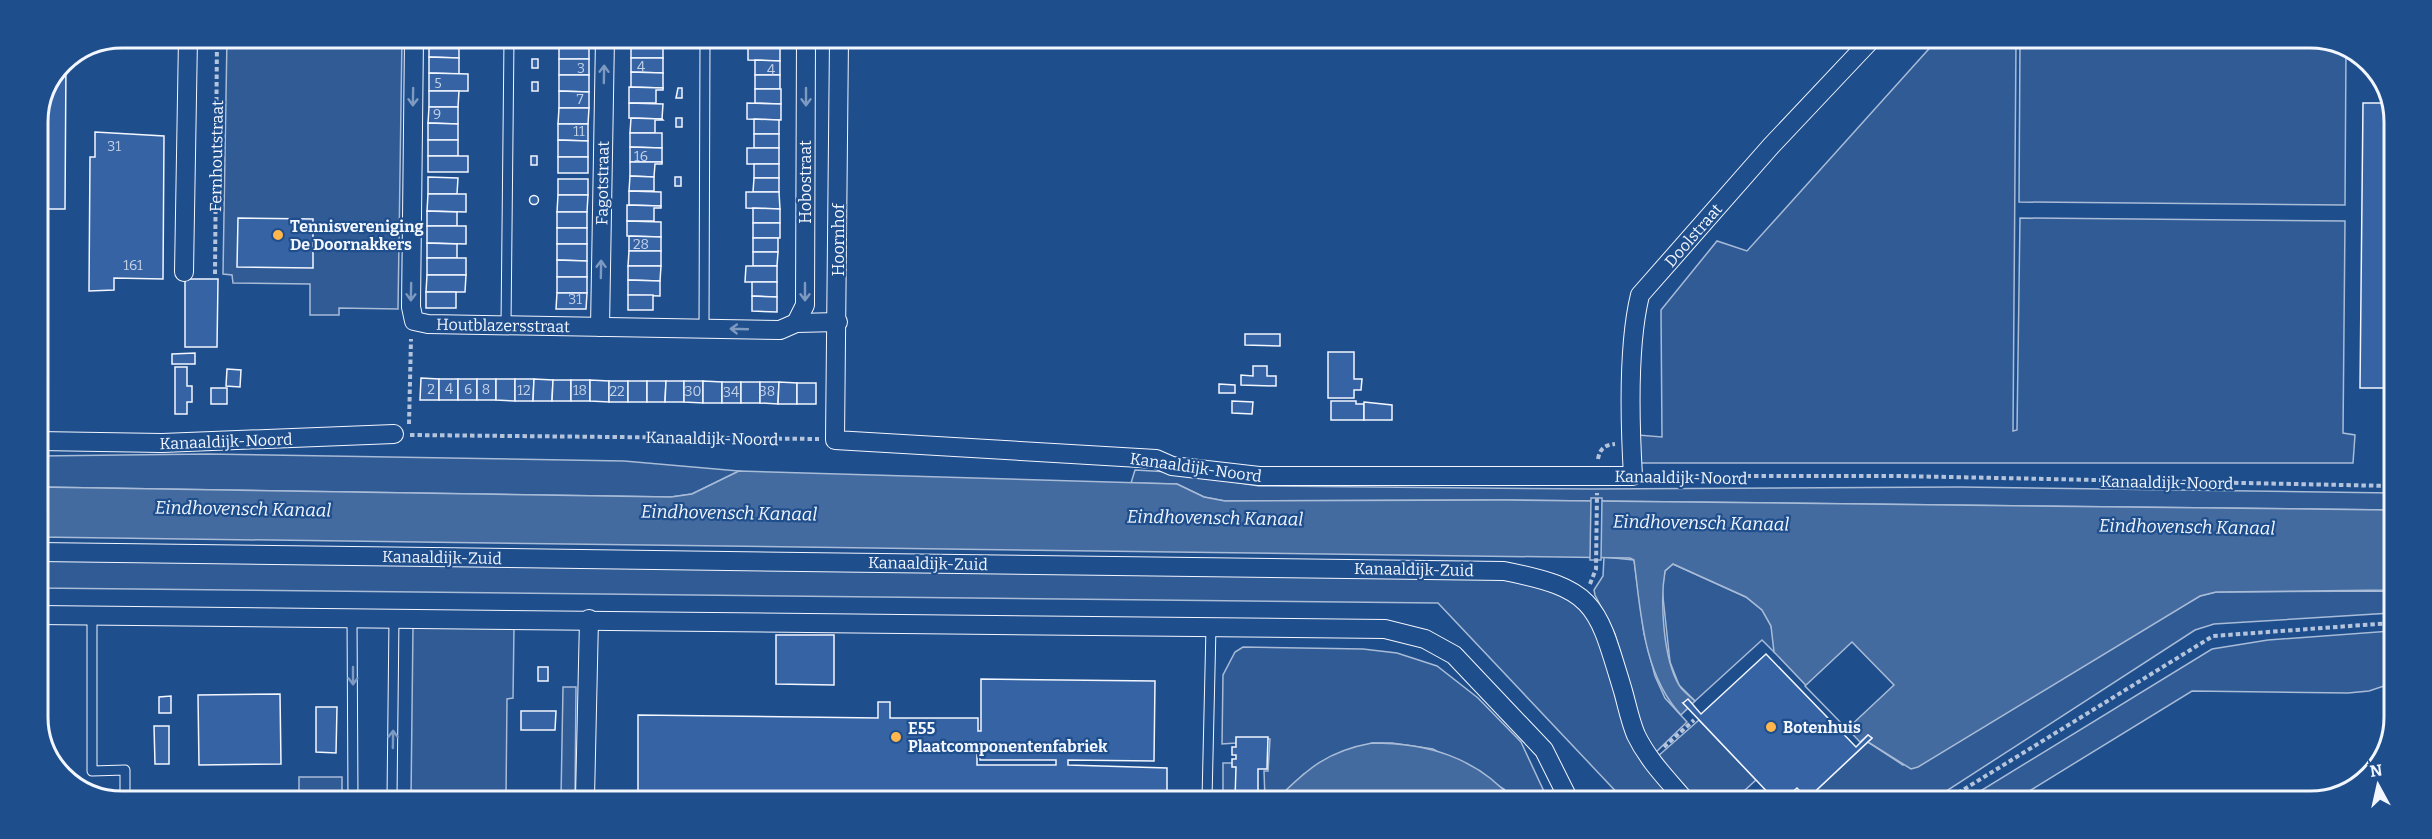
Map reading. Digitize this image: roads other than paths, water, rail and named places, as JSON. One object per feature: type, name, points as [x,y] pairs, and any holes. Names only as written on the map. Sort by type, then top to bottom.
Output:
[{"type":"street","name":"Fernhoutstraat","points":[[184,272],[188,48]]},
{"type":"street","name":"Houtblazersstraat","points":[[414,48],[411,307],[414,321],[428,324],[780,330],[796,323],[838,322]]},
{"type":"street","name":"Fagotstraat","points":[[600,327],[605,48]]},
{"type":"street","name":"Hobostraat","points":[[796,323],[805,305],[806,48]]},
{"type":"street","name":"Hoornhof","points":[[835,440],[838,322],[839,48]]},
{"type":"street","name":"Doolstraat","points":[[1634,476],[1631,446],[1634,317],[1640,295],[1771,146],[1862,48]]},
{"type":"street","name":"Kanaaldijk-Noord","points":[[48,441],[162,443],[401,434]]},
{"type":"street","name":"Kanaaldijk-Noord","points":[[835,440],[1156,459],[1172,466],[1258,476],[1634,476]]},
{"type":"street","name":"Kanaaldijk-Zuid","points":[[48,552],[1504,572],[1551,581],[1589,604],[1608,639],[1635,733],[1651,760],[1677,791]]},
{"type":"street","points":[[48,615],[1385,629],[1425,639],[1454,655],[1519,720],[1544,750],[1564,791]]},
{"type":"street","points":[[585,791],[589,619]]},
{"type":"lane","points":[[506,325],[509,48]]},
{"type":"lane","points":[[704,327],[705,48]]},
{"type":"lane","points":[[92,615],[92,771],[125,770],[125,791]]},
{"type":"lane","points":[[352,617],[353,791]]},
{"type":"lane","points":[[392,791],[394,618]]},
{"type":"lane","points":[[1207,791],[1211,627]]},
{"type":"water","name":"Eindhovensch Kanaal","points":[[739,471],[1177,484],[1204,497],[1225,501],[1505,500],[2384,510],[2384,590],[2216,592],[2200,596],[1918,767],[1911,769],[1868,742],[1872,738],[1868,735],[1860,742],[1774,652],[1771,626],[1762,610],[1746,597],[1673,564],[1665,571],[1663,613],[1666,645],[1679,685],[1695,701],[1692,704],[1683,703],[1688,708],[1681,715],[1668,699],[1651,662],[1642,622],[1634,560],[1630,558],[48,537],[48,487],[671,497],[692,494]]},
{"type":"water","points":[[1372,743],[1392,744],[1412,746],[1449,755],[1483,773],[1505,791],[1285,791],[1320,762],[1357,746]]},
{"type":"place","name":"Tennisvereniging De Doornakkers","points":[[278,235]]},
{"type":"place","name":"Botenhuis","points":[[1771,727]]},
{"type":"place","name":"E55 Plaatcomponentenfabriek","points":[[896,737]]}]
